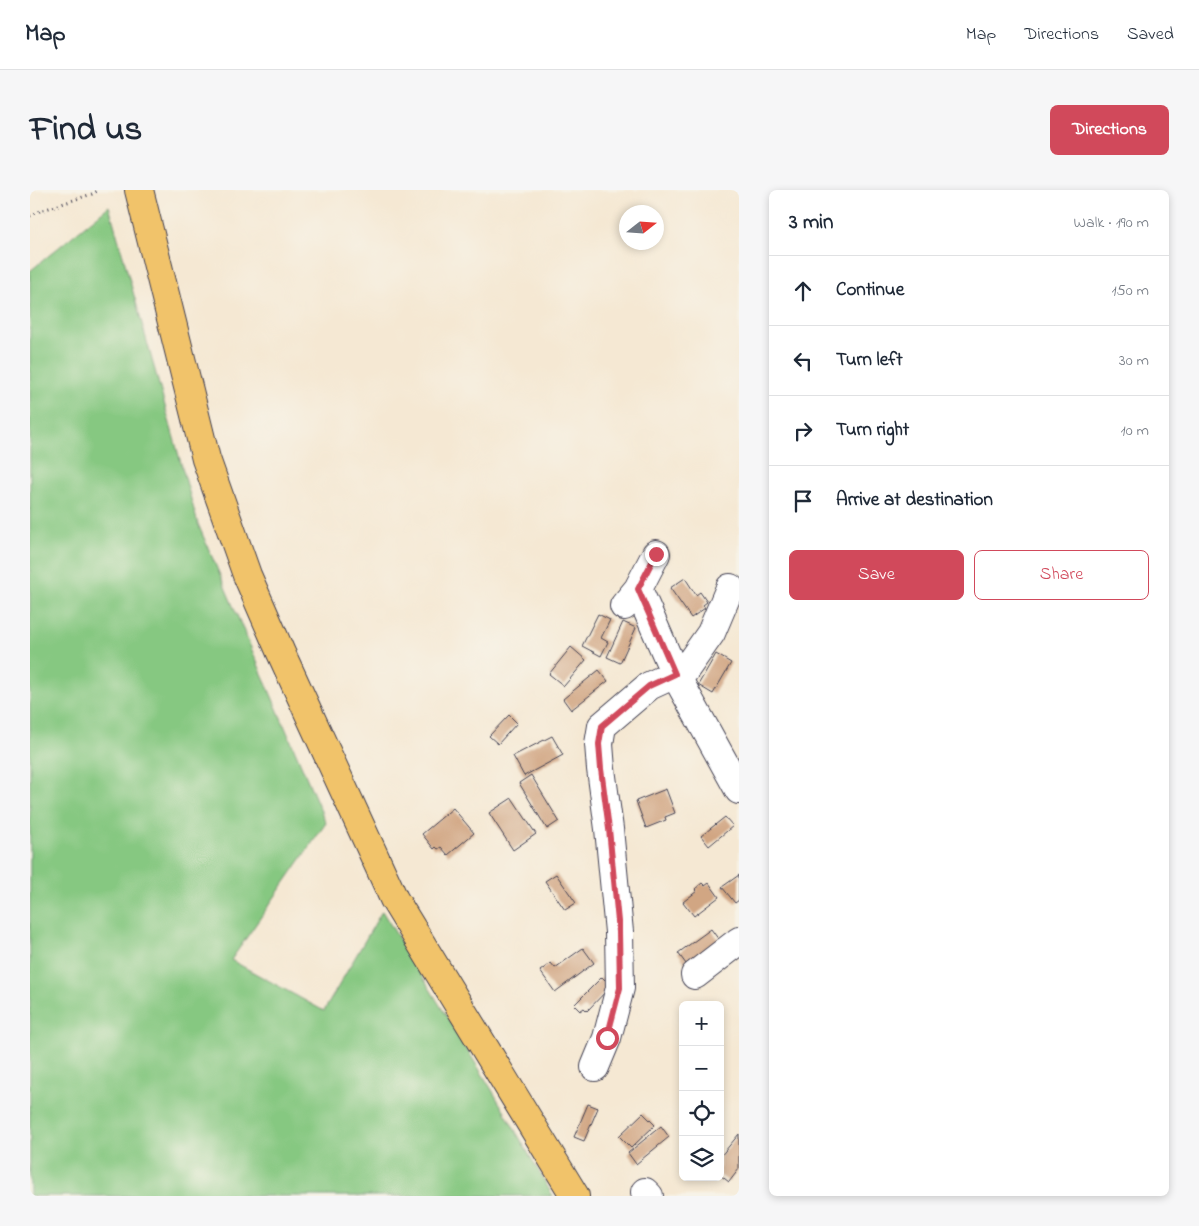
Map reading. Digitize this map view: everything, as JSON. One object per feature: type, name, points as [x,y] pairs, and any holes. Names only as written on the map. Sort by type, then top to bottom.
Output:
[{"type":"main road","points":[[138,190],[206,459],[247,575],[394,899],[575,1196]]},
{"type":"lane","points":[[656,554],[631,598],[739,790]]},
{"type":"lane","points":[[595,1067],[607,1038],[620,988],[619,932],[599,744],[602,726],[649,686],[676,677],[712,633],[730,588]]},
{"type":"lane","points":[[695,975],[739,940]]},
{"type":"path","points":[[30,216],[99,190]]},
{"type":"green space","points":[[109,206],[198,524],[326,823],[231,960],[324,1011],[382,911],[492,1090],[553,1196],[30,1196],[30,271]]},
{"type":"building","points":[[685,578],[696,595],[700,592],[707,602],[703,605],[705,608],[691,618],[670,588]]},
{"type":"building","points":[[598,614],[610,620],[601,638],[608,642],[601,656],[582,646]]},
{"type":"building","points":[[623,622],[636,628],[620,663],[607,657]]},
{"type":"building","points":[[571,647],[586,660],[564,686],[549,674]]},
{"type":"building","points":[[716,654],[731,663],[713,694],[698,685]]},
{"type":"building","points":[[599,670],[608,681],[571,710],[563,699]]},
{"type":"building","points":[[509,715],[517,723],[498,744],[489,736]]},
{"type":"building","points":[[552,736],[563,755],[524,776],[513,756]]},
{"type":"building","points":[[531,775],[559,821],[547,829],[519,783]]},
{"type":"building","points":[[666,789],[675,813],[665,817],[666,820],[646,828],[636,801]]},
{"type":"building","points":[[512,798],[536,834],[513,850],[489,813]]},
{"type":"building","points":[[453,808],[474,833],[448,855],[441,847],[434,849],[422,834]]},
{"type":"building","points":[[725,817],[733,826],[709,846],[701,836]]},
{"type":"building","points":[[556,874],[576,903],[565,910],[545,881]]},
{"type":"building","points":[[739,875],[739,900],[735,903],[722,887]]},
{"type":"building","points":[[702,883],[705,886],[709,883],[719,897],[694,916],[683,902],[697,891],[695,889]]},
{"type":"building","points":[[711,929],[719,940],[686,964],[678,953]]},
{"type":"building","points":[[583,948],[594,963],[555,992],[540,971],[551,963],[555,968]]},
{"type":"building","points":[[602,977],[611,986],[587,1011],[584,1008],[580,1011],[574,1005]]},
{"type":"building","points":[[588,1104],[598,1108],[584,1141],[574,1137]]},
{"type":"building","points":[[643,1113],[655,1125],[631,1148],[619,1136]]},
{"type":"building","points":[[661,1126],[669,1137],[636,1164],[628,1153]]},
{"type":"building","points":[[739,1134],[739,1169],[729,1182],[724,1178],[724,1152]]},
{"type":"route","points":[[607,1038],[620,988],[619,932],[599,744],[602,726],[649,686],[675,674],[638,589],[656,554]]}]
